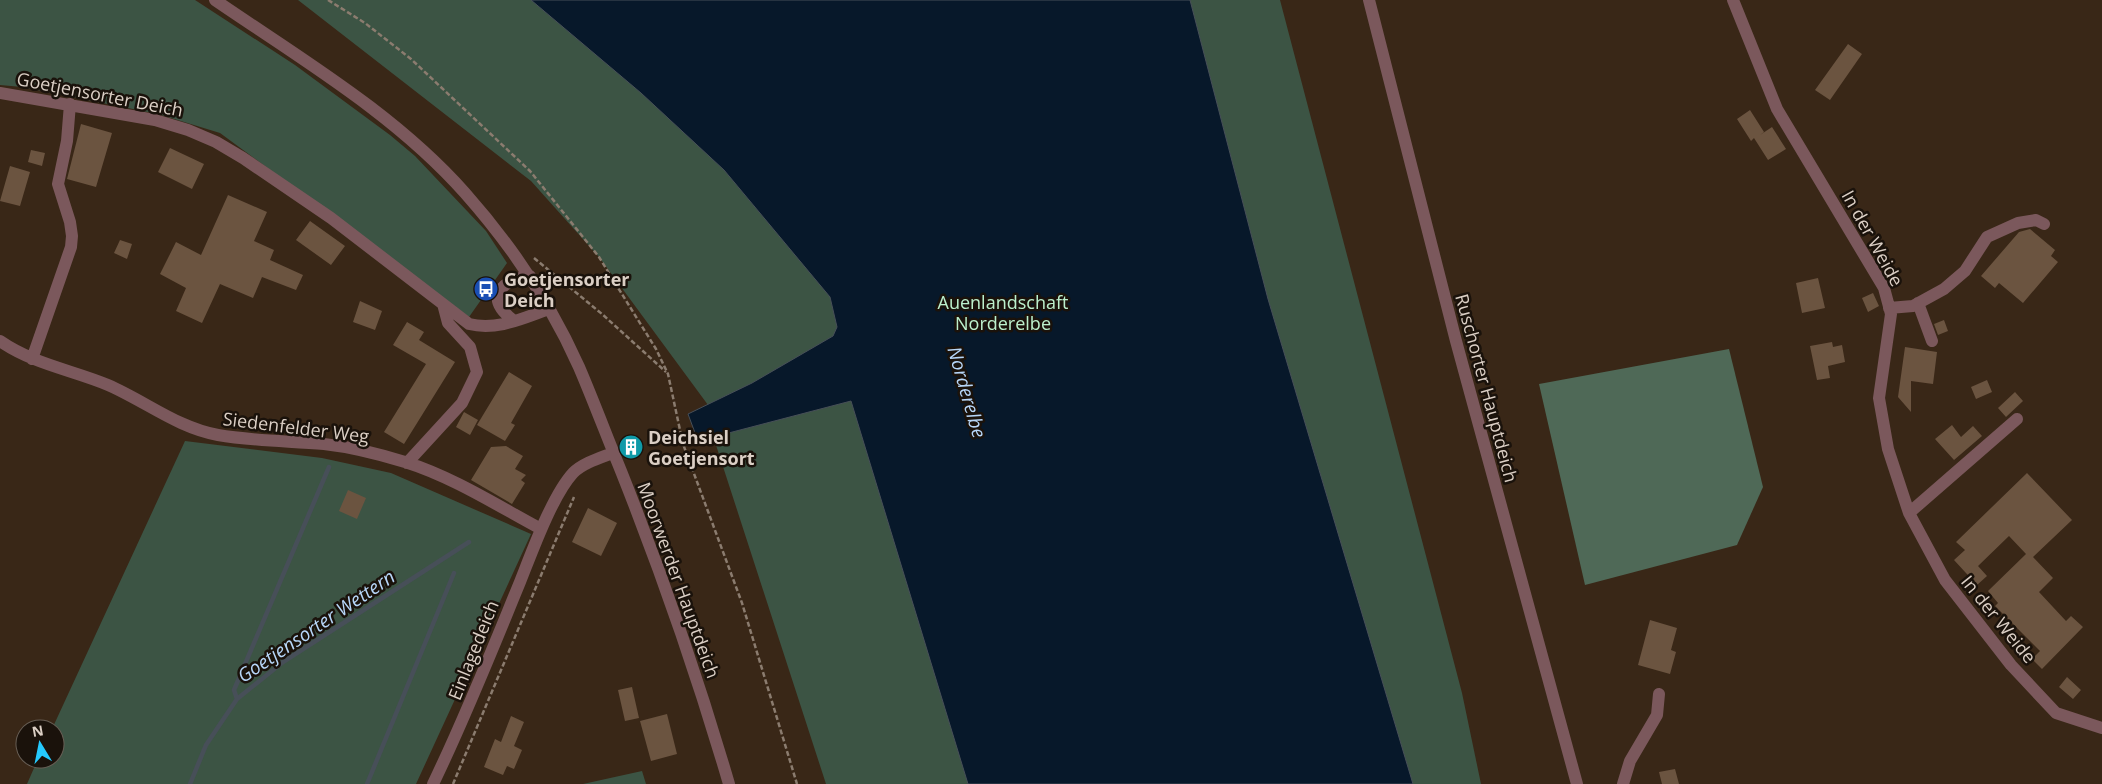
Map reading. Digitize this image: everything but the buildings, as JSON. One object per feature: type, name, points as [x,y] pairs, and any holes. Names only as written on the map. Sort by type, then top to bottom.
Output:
[{"type":"street","points":[[215,0],[363,102],[405,135],[465,193],[516,255],[549,309]]},
{"type":"street","name":"Ruschorter Hauptdeich","points":[[1369,0],[1456,341],[1577,784]]},
{"type":"street","name":"In der Weide","points":[[1733,0],[1777,108],[1884,288],[1889,308],[1890,331],[1880,398],[1888,449],[1909,513],[1945,580],[2012,665],[2056,713],[2102,728]]},
{"type":"street","name":"Goetjensorter Deich","points":[[0,92],[156,120],[188,130],[216,142],[331,218],[469,324],[483,328],[514,321],[549,309]]},
{"type":"street","points":[[32,359],[69,256],[72,242],[70,222],[58,184],[67,141],[70,104]]},
{"type":"street","points":[[1889,308],[1913,306],[1944,289],[1965,272],[1987,238],[2018,223],[2036,220],[2044,224]]},
{"type":"street","points":[[514,321],[504,314],[498,304],[499,293],[504,284],[511,280],[530,276]]},
{"type":"street","points":[[1918,303],[1932,341]]},
{"type":"street","points":[[407,463],[462,403],[477,372],[470,347],[448,323],[443,304]]},
{"type":"street","name":"Moorwerder Hauptdeich","points":[[549,309],[579,366],[680,627],[729,784]]},
{"type":"street","name":"Siedenfelder Weg","points":[[0,342],[32,359],[107,384],[138,399],[162,414],[197,430],[245,438],[326,444],[407,463],[471,492],[542,529]]},
{"type":"street","points":[[1909,513],[2017,419]]},
{"type":"street","points":[[542,529],[573,473],[587,463],[613,453]]},
{"type":"street","name":"Einlagedeich","points":[[433,784],[458,731],[542,529]]},
{"type":"street","points":[[1623,784],[1630,761],[1657,715],[1660,694]]},
{"type":"path","points":[[328,0],[365,23],[411,59],[530,171],[599,257],[656,349],[668,374],[683,444],[742,604],[797,784]]},
{"type":"path","points":[[516,255],[537,259],[668,374]]},
{"type":"path","points":[[453,784],[577,489]]},
{"type":"green space","points":[[0,0],[195,0],[295,65],[390,135],[415,156],[486,231],[507,263],[469,317],[220,133],[158,114],[22,87],[0,85]]},
{"type":"green space","name":"Auenlandschaft Norderelbe","points":[[298,0],[1280,0],[1462,693],[1481,784],[826,784],[715,442],[708,405],[599,257],[531,181]]},
{"type":"green space","points":[[1729,349],[1763,487],[1737,545],[1585,585],[1539,384]]},
{"type":"green space","points":[[185,441],[322,458],[391,473],[531,534],[416,784],[27,784],[34,769],[65,769],[65,719],[57,719]]},
{"type":"green space","points":[[642,771],[646,784],[583,784]]},
{"type":"water","name":"Auenlandschaft Norderelbe","points":[[531,0],[1190,0],[1268,299],[1413,784],[968,784],[851,401],[698,441],[688,414],[752,383],[833,336],[837,327],[830,297],[724,170],[641,93]]},
{"type":"waterway","points":[[237,699],[234,690],[329,467]]},
{"type":"waterway","name":"Goetjensorter Wettern","points":[[190,784],[206,745],[237,699],[283,662],[469,542]]},
{"type":"waterway","points":[[367,784],[454,573]]},
{"type":"place","name":"Goetjensorter Deich","points":[[486,289]]},
{"type":"place","name":"Deichsiel Goetjensort","points":[[631,447]]},
{"type":"water label","name":"Norderelbe","points":[[967,392]]}]
